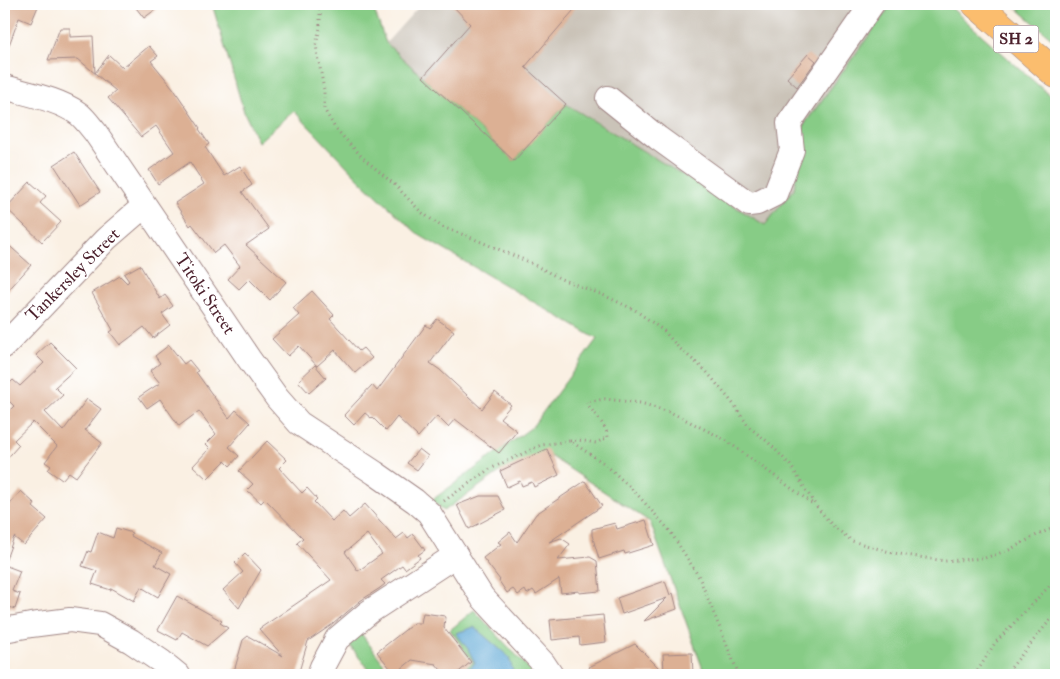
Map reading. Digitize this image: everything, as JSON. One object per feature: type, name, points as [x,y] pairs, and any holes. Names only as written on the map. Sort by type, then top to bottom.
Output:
[{"type":"highway","name":"SH 2","points":[[976,4],[1056,74]]},
{"type":"street","points":[[608,98],[658,138],[749,204],[757,203],[775,194],[792,150],[788,123],[872,4]]},
{"type":"street","name":"Titoki Street","points":[[4,87],[66,106],[81,115],[277,398],[299,423],[375,473],[422,507]]},
{"type":"street","name":"Tankersley Street","points":[[4,346],[106,239],[144,206]]},
{"type":"street","points":[[422,507],[456,555],[482,597],[543,663],[551,675]]},
{"type":"street","points":[[319,675],[337,639],[369,612],[456,555]]},
{"type":"street","points":[[4,630],[70,620],[100,624],[131,640],[178,675]]},
{"type":"path","points":[[320,4],[320,27],[316,44],[324,90],[324,109],[335,128],[362,157],[396,186],[421,212],[442,227],[529,262],[561,279],[636,310],[664,331],[678,347],[706,371],[735,406],[749,427],[768,442],[792,466],[816,506],[832,525],[852,541],[893,553],[945,560],[985,558],[1009,550],[1056,527]]},
{"type":"path","points":[[422,507],[488,470],[541,445],[578,440],[596,442],[608,437],[607,430],[586,402],[605,398],[640,403],[672,413],[724,439],[816,506]]},
{"type":"path","points":[[570,441],[605,464],[635,492],[670,531],[698,578],[739,675]]},
{"type":"path","points":[[975,675],[995,643],[1056,579]]},
{"type":"path","points":[[1005,675],[1056,613]]},
{"type":"shaded area","points":[[421,4],[892,4],[804,125],[794,189],[765,225],[567,104],[514,161],[386,43]]},
{"type":"green space","points":[[212,4],[372,4],[386,43],[514,161],[566,104],[765,225],[794,189],[804,125],[892,4],[947,4],[1056,101],[1056,675],[705,675],[650,522],[550,456],[500,472],[444,511],[432,500],[532,427],[597,339],[419,235],[360,180],[294,111],[258,142],[244,112]]},
{"type":"green space","points":[[1012,4],[1056,4],[1056,42]]},
{"type":"green space","points":[[474,610],[535,675],[457,675],[473,662],[450,630]]},
{"type":"green space","points":[[360,632],[392,675],[373,675],[347,642]]},
{"type":"water","points":[[474,627],[509,657],[514,675],[461,675],[475,663],[468,649],[456,633]]},
{"type":"building","points":[[4,4],[39,4],[31,23],[19,18],[5,56],[4,56]]},
{"type":"building","points":[[133,4],[163,4],[144,18]]},
{"type":"building","points":[[451,4],[579,4],[525,67],[566,104],[514,161],[423,77],[470,24]]},
{"type":"building","points":[[60,28],[70,28],[70,37],[93,36],[95,73],[109,55],[123,68],[149,46],[158,56],[151,61],[173,88],[200,128],[209,144],[205,147],[224,176],[240,166],[252,185],[242,192],[269,229],[246,245],[286,282],[270,300],[249,279],[239,289],[228,279],[240,266],[224,245],[214,253],[192,224],[190,226],[175,203],[204,184],[190,162],[158,184],[149,170],[174,152],[156,126],[141,137],[108,98],[116,91],[78,59],[48,60]]},
{"type":"building","points":[[808,54],[816,61],[797,87],[787,78]]},
{"type":"building","points":[[74,152],[100,192],[80,205],[54,165]]},
{"type":"building","points":[[30,182],[46,196],[40,203],[61,222],[42,242],[6,208]]},
{"type":"building","points":[[4,241],[31,265],[4,295]]},
{"type":"building","points":[[140,265],[160,299],[165,295],[173,306],[162,314],[170,325],[153,338],[144,327],[120,345],[110,332],[113,330],[92,293],[120,276],[127,283],[129,281],[124,274]]},
{"type":"building","points":[[312,291],[334,315],[330,319],[359,351],[363,348],[372,358],[355,373],[335,350],[317,366],[299,346],[288,356],[272,339],[299,315],[293,308]]},
{"type":"building","points":[[437,319],[454,331],[430,363],[482,409],[495,392],[511,405],[500,418],[517,431],[499,453],[455,419],[448,427],[437,416],[418,437],[397,417],[386,431],[372,417],[365,413],[354,425],[344,415],[372,385],[377,391],[426,325],[430,328]]},
{"type":"building","points":[[50,342],[76,368],[55,387],[63,395],[45,412],[63,431],[87,399],[101,409],[85,430],[102,443],[76,477],[69,472],[62,480],[48,470],[51,466],[45,462],[57,446],[33,422],[14,440],[19,445],[4,462],[4,416],[14,406],[4,396],[4,389],[13,380],[20,386],[44,363],[36,355]]},
{"type":"building","points":[[169,345],[184,364],[189,360],[229,418],[236,410],[250,423],[229,447],[239,456],[230,466],[225,461],[207,479],[193,466],[210,448],[206,444],[216,434],[199,411],[179,426],[160,399],[147,408],[139,397],[160,383],[150,371],[160,363],[155,356]]},
{"type":"building","points":[[315,365],[326,378],[309,393],[298,381]]},
{"type":"building","points":[[267,441],[287,460],[279,468],[302,493],[307,488],[317,499],[314,502],[332,521],[343,511],[349,518],[365,504],[396,539],[404,533],[408,538],[413,534],[425,550],[418,555],[420,558],[405,569],[402,565],[381,580],[385,584],[308,641],[298,675],[233,675],[243,640],[248,636],[283,656],[259,629],[331,580],[297,543],[303,538],[265,499],[261,503],[247,490],[253,484],[239,471]],"holes":[[[367,534],[382,554],[358,571],[345,552]]]},
{"type":"building","points":[[419,449],[428,456],[417,470],[407,463]]},
{"type":"building","points":[[547,449],[559,475],[534,487],[532,482],[522,486],[520,481],[507,487],[500,471]]},
{"type":"building","points":[[585,481],[602,506],[549,542],[561,538],[570,544],[558,560],[590,557],[597,561],[600,591],[561,593],[559,579],[536,594],[533,590],[527,594],[525,590],[518,595],[513,589],[507,593],[500,580],[483,558],[501,544],[498,542],[510,532],[517,542],[536,514]]},
{"type":"building","points":[[21,491],[35,504],[33,507],[47,519],[24,545],[14,537],[4,562],[4,511]]},
{"type":"building","points":[[480,496],[498,496],[505,510],[469,529],[457,505]]},
{"type":"building","points":[[646,520],[654,545],[625,554],[624,551],[599,559],[592,529],[615,523],[617,529]]},
{"type":"building","points":[[116,528],[132,533],[131,536],[162,553],[155,565],[171,574],[158,597],[141,587],[134,601],[111,588],[111,590],[92,584],[97,571],[82,566],[88,551],[91,552],[98,532],[113,538]]},
{"type":"building","points":[[245,553],[261,570],[239,608],[223,590],[243,572],[235,563]]},
{"type":"building","points":[[4,565],[20,571],[12,591],[20,594],[15,609],[6,606],[4,609]]},
{"type":"building","points":[[665,581],[670,595],[673,593],[677,609],[644,621],[667,598],[622,614],[617,598]]},
{"type":"building","points":[[177,596],[222,621],[220,623],[228,628],[207,646],[182,632],[177,640],[158,630]]},
{"type":"building","points":[[423,613],[445,616],[444,628],[471,662],[455,675],[445,675],[436,664],[412,660],[395,674],[377,652],[414,623],[421,623]]},
{"type":"building","points":[[603,615],[606,642],[580,645],[579,637],[552,640],[550,620]]},
{"type":"building","points":[[635,644],[664,673],[663,654],[692,653],[693,675],[588,675],[592,672],[589,667]]}]
